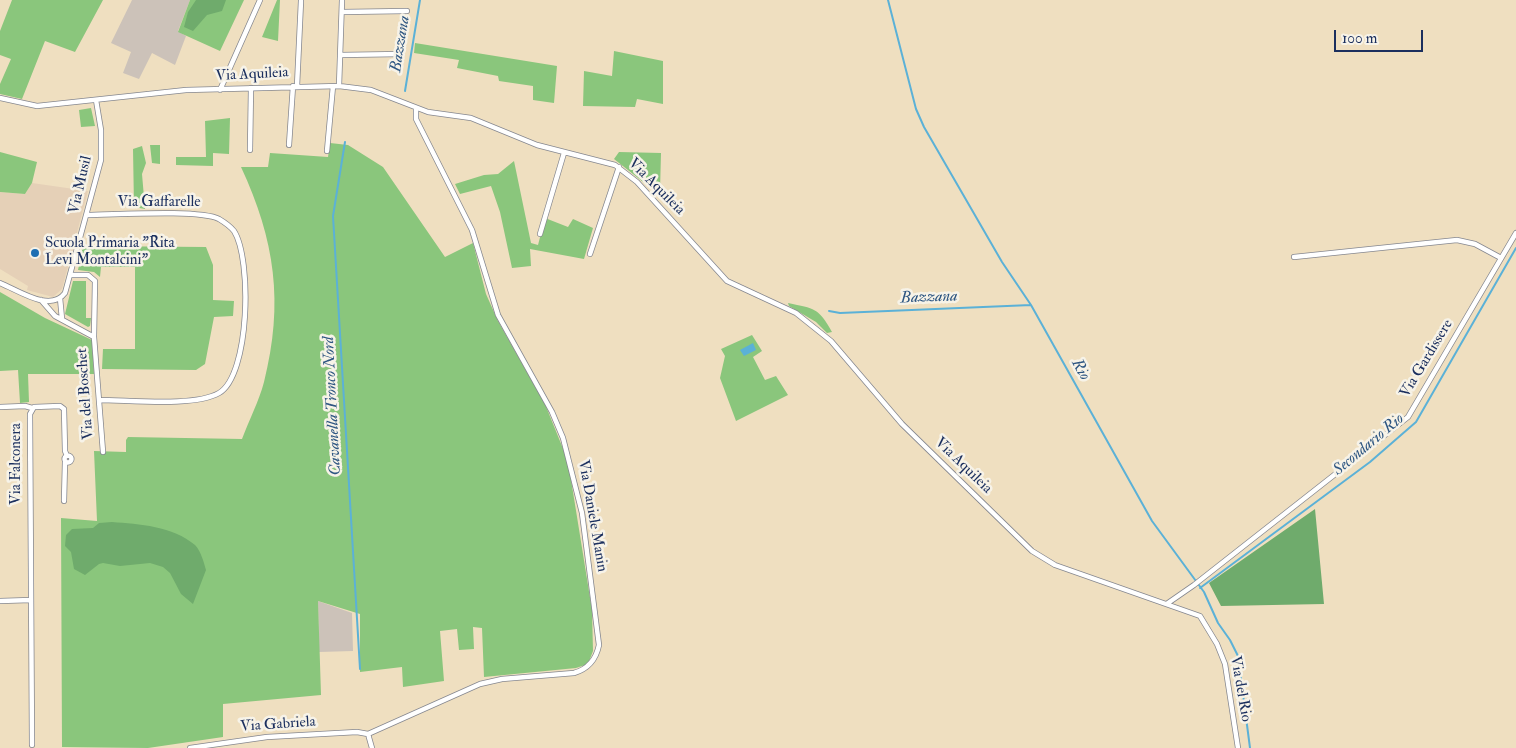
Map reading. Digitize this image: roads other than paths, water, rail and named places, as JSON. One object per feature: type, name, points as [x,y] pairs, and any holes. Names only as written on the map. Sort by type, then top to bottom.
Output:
[{"type":"street","points":[[220,90],[260,0]]},
{"type":"street","points":[[327,151],[340,55],[342,0]]},
{"type":"street","points":[[289,145],[302,1]]},
{"type":"street","points":[[342,12],[407,11]]},
{"type":"street","points":[[340,55],[402,54]]},
{"type":"street","name":"Via Aquileia","points":[[2,98],[37,106],[186,90],[336,86],[371,90],[416,108],[471,118],[537,145],[564,153],[607,161],[619,167],[637,182],[727,281],[796,313],[831,341],[902,424],[1032,551],[1055,565],[1168,603]]},
{"type":"street","points":[[250,150],[251,88]]},
{"type":"street","name":"Via Musil","points":[[60,298],[65,292],[71,275],[101,160],[101,130],[96,100]]},
{"type":"street","name":"Via Daniele Manin","points":[[368,734],[480,684],[502,679],[583,670],[595,660],[599,646],[582,514],[563,438],[552,412],[498,315],[472,230],[416,119],[416,108]]},
{"type":"street","points":[[540,234],[564,153]]},
{"type":"street","points":[[590,254],[619,167]]},
{"type":"street","name":"Via Gaffarelle","points":[[87,215],[192,214],[218,219],[234,231],[239,243],[244,285],[245,324],[238,366],[232,381],[226,389],[200,400],[99,400]]},
{"type":"street","name":"Via Gardissere","points":[[1168,603],[1202,579],[1408,416],[1516,232]]},
{"type":"street","points":[[1294,256],[1457,240],[1475,244],[1501,258]]},
{"type":"street","name":"Via del Boschet","points":[[71,275],[88,275],[95,281],[94,336],[103,452]]},
{"type":"street","points":[[0,283],[40,300],[51,302],[60,298],[62,319]]},
{"type":"street","name":"Via del Boschet","points":[[40,300],[55,316],[94,336]]},
{"type":"street","points":[[0,408],[25,406],[32,408]]},
{"type":"street","name":"Via Falconera","points":[[32,744],[30,414],[32,408],[37,406],[63,408],[67,456],[70,457],[71,461],[65,462],[64,501]]},
{"type":"street","points":[[0,601],[31,600]]},
{"type":"street","name":"Via del Rio","points":[[1168,603],[1200,616],[1217,644],[1225,664],[1238,748]]},
{"type":"street","name":"Via Gabriela","points":[[190,748],[267,737],[357,732],[368,734]]},
{"type":"street","points":[[368,734],[372,748]]},
{"type":"water","points":[[753,343],[756,350],[744,356],[740,350]]},
{"type":"waterway","name":"Bazzana","points":[[405,91],[420,0]]},
{"type":"waterway","name":"Rio","points":[[888,0],[916,109],[924,127],[1002,262],[1031,305],[1152,521],[1204,592],[1218,623],[1238,656],[1250,748]]},
{"type":"waterway","name":"Cavanella Tronco Nord","points":[[345,142],[333,216],[360,669]]},
{"type":"waterway","name":"Secondario Rio","points":[[1200,588],[1370,462],[1416,422],[1516,248]]},
{"type":"waterway","name":"Bazzana","points":[[829,311],[840,313],[1031,305]]},
{"type":"place","name":"Scuola Primaria \"Rita Levi Montalcini\"","points":[[35,253]]}]
